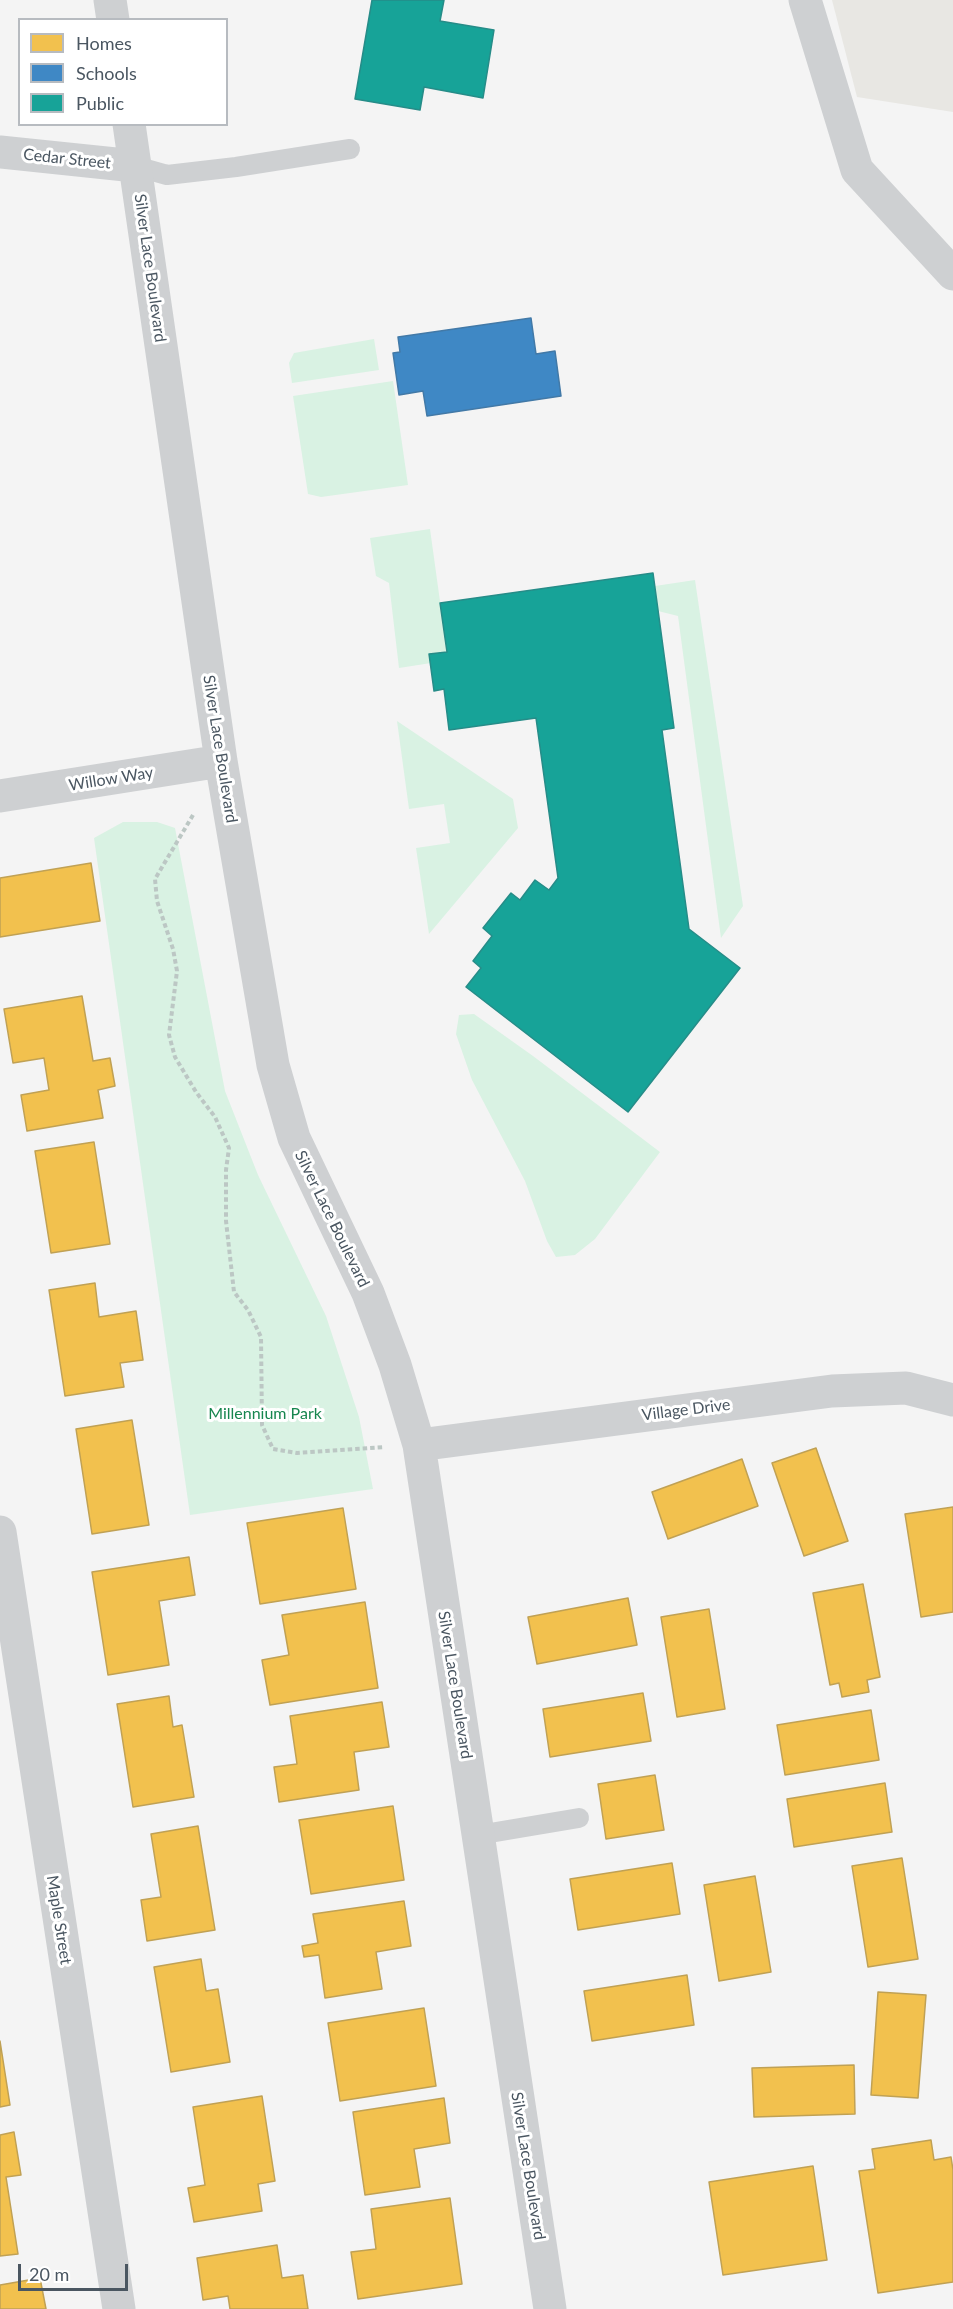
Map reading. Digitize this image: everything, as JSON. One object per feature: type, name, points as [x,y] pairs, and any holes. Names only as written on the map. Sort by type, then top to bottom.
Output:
[{"type":"street","points":[[110,0],[113,18]]},
{"type":"street","points":[[805,0],[857,171],[953,274]]},
{"type":"street","name":"Silver Lace Boulevard","points":[[129,126],[221,761],[273,1065],[294,1138],[368,1293],[395,1365],[419,1445],[550,2309]]},
{"type":"street","name":"Cedar Street","points":[[0,152],[135,166]]},
{"type":"street","name":"Willow Way","points":[[0,796],[221,761]]},
{"type":"street","name":"Village Drive","points":[[419,1445],[832,1391],[906,1388],[953,1400]]},
{"type":"street","name":"Maple Street","points":[[0,1532],[119,2309]]},
{"type":"lane","points":[[135,166],[167,175],[350,149]]},
{"type":"lane","points":[[478,1835],[579,1818]]},
{"type":"path","points":[[221,761],[186,828],[155,879],[157,901],[173,949],[177,971],[169,1035],[175,1057],[196,1092],[215,1117],[229,1148],[226,1170],[226,1221],[234,1292],[248,1310],[261,1337],[262,1425],[273,1449],[297,1453],[419,1445]]},
{"type":"shaded area","points":[[832,0],[953,0],[953,112],[857,97]]},
{"type":"green space","points":[[374,339],[379,370],[292,383],[289,363],[294,353]]},
{"type":"green space","points":[[393,381],[408,485],[321,497],[308,494],[293,396]]},
{"type":"green space","points":[[430,529],[447,652],[431,663],[399,668],[389,583],[376,576],[370,538]]},
{"type":"green space","points":[[695,580],[743,906],[721,938],[678,616],[658,611],[655,586]]},
{"type":"green space","points":[[397,721],[513,799],[518,828],[429,934],[416,848],[450,843],[444,804],[409,809]]},
{"type":"green space","name":"Millennium Park","points":[[123,822],[157,822],[175,828],[225,1091],[258,1175],[326,1316],[359,1417],[373,1489],[190,1515],[94,838]]},
{"type":"green space","points":[[474,1014],[660,1152],[595,1239],[575,1255],[556,1257],[547,1241],[525,1181],[472,1080],[456,1034],[459,1015]]},
{"type":"building: Homes","points":[[91,863],[100,921],[0,937],[0,878]]},
{"type":"building: Homes","points":[[82,996],[93,1061],[110,1058],[115,1086],[98,1090],[103,1118],[27,1131],[21,1095],[49,1090],[44,1058],[13,1063],[4,1009]]},
{"type":"building: Homes","points":[[94,1142],[110,1244],[51,1253],[35,1151]]},
{"type":"building: Homes","points":[[95,1283],[99,1317],[136,1311],[143,1360],[120,1363],[124,1387],[65,1396],[49,1290]]},
{"type":"building: Homes","points":[[132,1420],[149,1525],[92,1534],[76,1429]]},
{"type":"building: Homes","points":[[816,1448],[848,1541],[804,1556],[772,1463]]},
{"type":"building: Homes","points":[[742,1459],[758,1506],[668,1539],[652,1492]]},
{"type":"building: Homes","points":[[953,1507],[953,1612],[921,1617],[905,1514]]},
{"type":"building: Homes","points":[[343,1508],[356,1589],[260,1604],[247,1523]]},
{"type":"building: Homes","points":[[189,1557],[195,1595],[159,1601],[169,1665],[108,1675],[92,1572]]},
{"type":"building: Homes","points":[[863,1584],[880,1677],[867,1680],[869,1692],[842,1697],[839,1683],[830,1685],[813,1593]]},
{"type":"building: Homes","points":[[628,1598],[637,1645],[537,1664],[528,1617]]},
{"type":"building: Homes","points":[[365,1602],[378,1688],[270,1705],[262,1660],[289,1655],[282,1615]]},
{"type":"building: Homes","points":[[709,1609],[725,1709],[677,1717],[661,1617]]},
{"type":"building: Homes","points":[[643,1693],[651,1741],[550,1757],[543,1709]]},
{"type":"building: Homes","points":[[169,1696],[173,1727],[182,1725],[194,1797],[133,1807],[117,1704]]},
{"type":"building: Homes","points":[[382,1702],[389,1747],[354,1752],[359,1790],[279,1802],[274,1767],[297,1764],[290,1716]]},
{"type":"building: Homes","points":[[871,1710],[879,1760],[785,1775],[777,1725]]},
{"type":"building: Homes","points":[[655,1775],[664,1830],[606,1839],[598,1784]]},
{"type":"building: Homes","points":[[885,1783],[892,1832],[794,1847],[787,1799]]},
{"type":"building: Homes","points":[[393,1806],[404,1880],[311,1894],[299,1820]]},
{"type":"building: Homes","points":[[198,1826],[215,1930],[147,1941],[141,1900],[161,1897],[151,1834]]},
{"type":"building: Homes","points":[[902,1858],[918,1959],[868,1967],[852,1866]]},
{"type":"building: Homes","points":[[672,1863],[680,1914],[578,1930],[570,1879]]},
{"type":"building: Homes","points":[[755,1876],[771,1972],[719,1981],[704,1885]]},
{"type":"building: Homes","points":[[404,1901],[411,1946],[376,1952],[382,1989],[325,1998],[319,1955],[304,1957],[302,1946],[318,1943],[313,1914]]},
{"type":"building: Homes","points":[[201,1959],[206,1991],[218,1989],[230,2062],[171,2072],[154,1967]]},
{"type":"building: Homes","points":[[687,1975],[694,2025],[592,2041],[584,1991]]},
{"type":"building: Homes","points":[[878,1992],[926,1995],[918,2098],[871,2095]]},
{"type":"building: Homes","points":[[424,2008],[436,2086],[340,2101],[328,2023]]},
{"type":"building: Homes","points":[[0,2041],[10,2105],[0,2107]]},
{"type":"building: Homes","points":[[854,2065],[855,2114],[754,2117],[752,2068]]},
{"type":"building: Homes","points":[[262,2096],[275,2181],[258,2184],[262,2211],[194,2222],[188,2188],[205,2185],[193,2107]]},
{"type":"building: Homes","points":[[444,2098],[450,2143],[414,2149],[420,2187],[365,2195],[353,2112]]},
{"type":"building: Homes","points":[[14,2132],[21,2175],[6,2177],[18,2254],[0,2256],[0,2135]]},
{"type":"building: Homes","points":[[931,2140],[934,2160],[951,2157],[953,2282],[878,2293],[859,2171],[875,2169],[872,2149]]},
{"type":"building: Homes","points":[[813,2166],[827,2260],[723,2275],[709,2182]]},
{"type":"building: Homes","points":[[450,2198],[462,2284],[358,2299],[351,2252],[376,2249],[371,2209]]},
{"type":"building: Homes","points":[[277,2245],[282,2278],[303,2275],[308,2309],[230,2309],[228,2296],[203,2300],[197,2258]]},
{"type":"building: Homes","points":[[40,2278],[46,2309],[0,2309],[0,2285]]},
{"type":"building: Schools","points":[[531,318],[536,354],[555,351],[561,396],[427,416],[423,391],[399,395],[393,353],[400,352],[398,337]]},
{"type":"building: Public","points":[[372,0],[444,0],[440,21],[494,30],[483,98],[424,87],[420,110],[355,99]]},
{"type":"building: Public","points":[[653,573],[674,728],[662,730],[689,929],[740,968],[628,1112],[466,987],[481,968],[473,961],[492,936],[483,928],[511,893],[520,900],[535,880],[549,890],[558,878],[536,718],[449,730],[444,689],[434,691],[429,654],[447,652],[440,603]]}]
